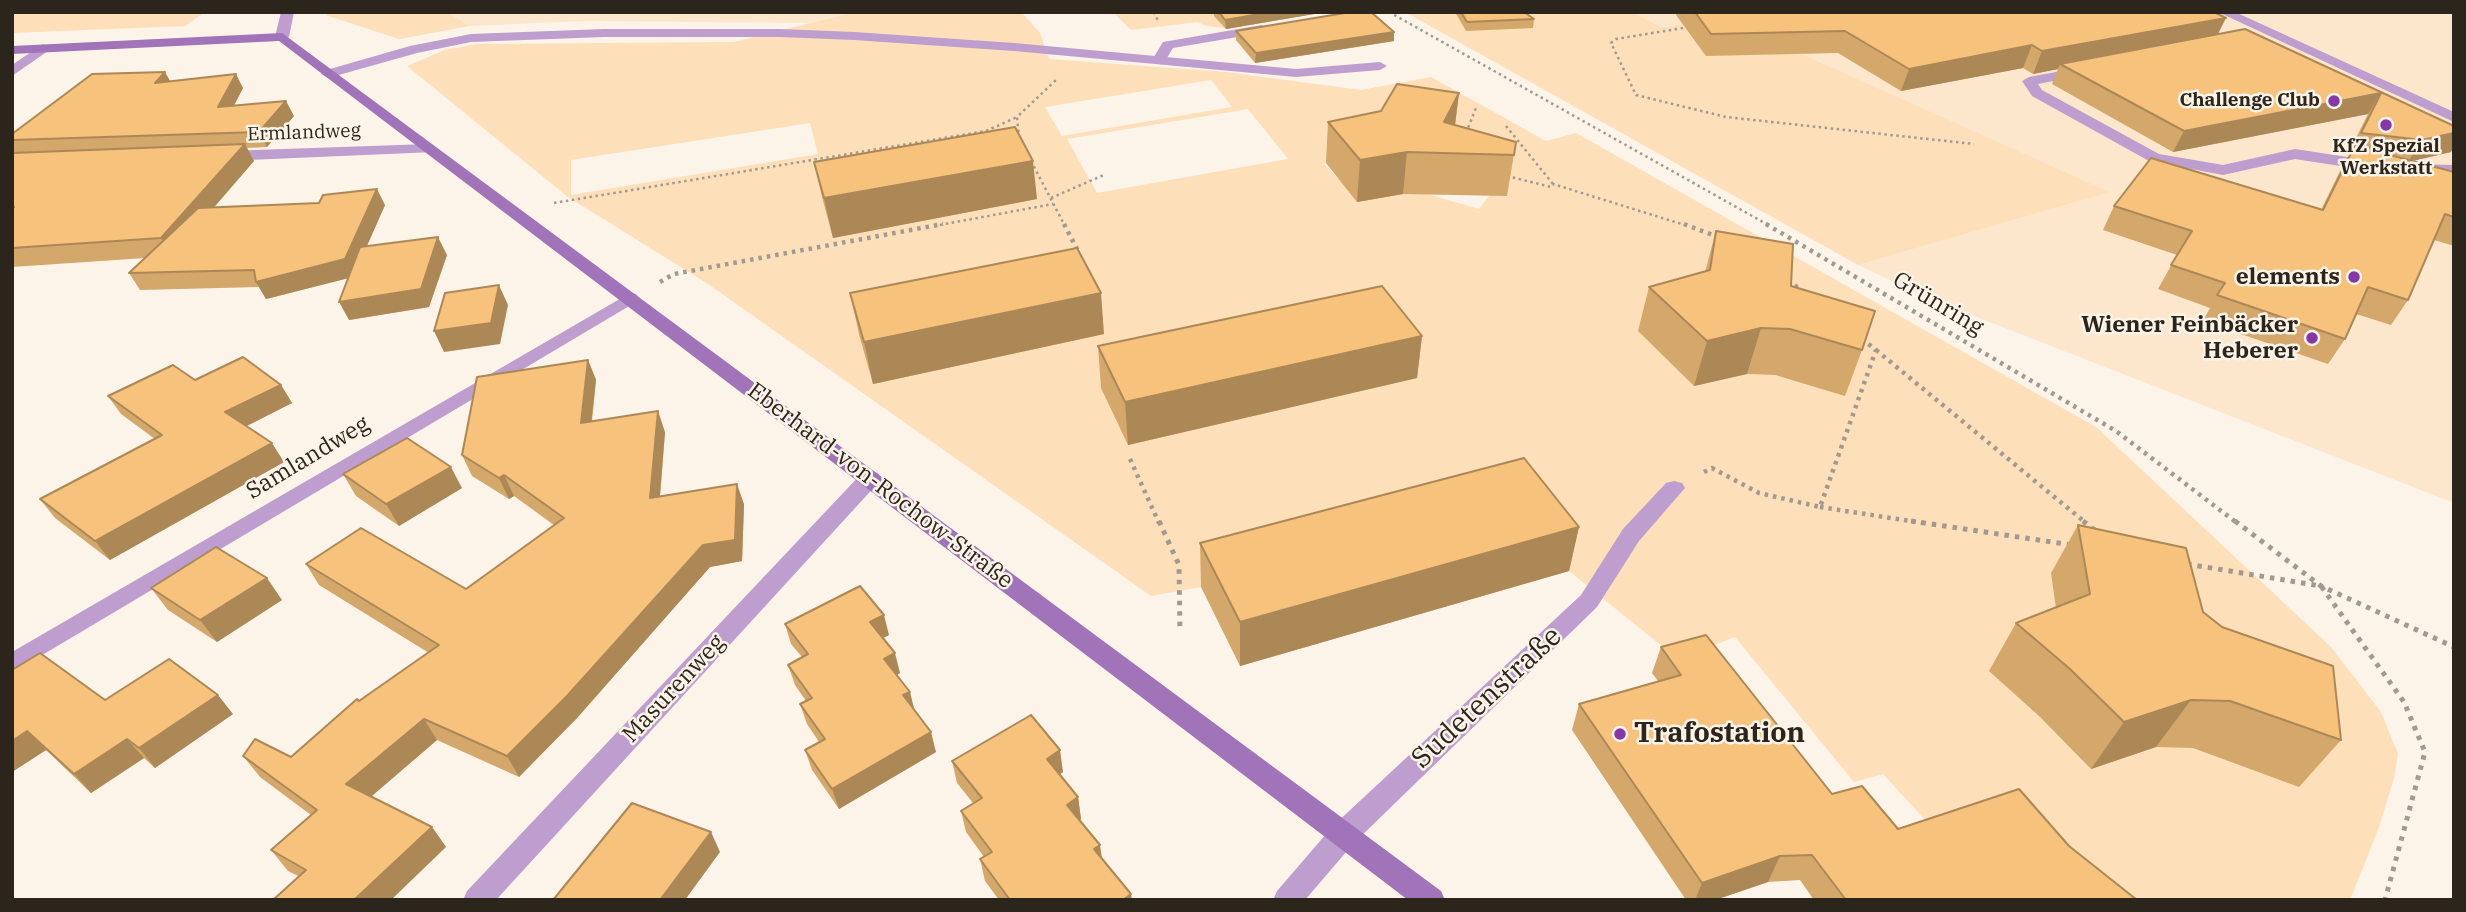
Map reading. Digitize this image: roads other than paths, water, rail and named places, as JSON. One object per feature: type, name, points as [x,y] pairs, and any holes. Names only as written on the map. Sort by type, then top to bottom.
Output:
[{"type":"main road","points":[[12,50],[282,37]]},
{"type":"main road","name":"Eberhard-von-Rochow-Straße","points":[[282,37],[328,75],[631,298],[1431,900]]},
{"type":"street","points":[[282,37],[288,12]]},
{"type":"street","points":[[2224,12],[2454,118]]},
{"type":"street","points":[[1159,60],[1168,45],[1282,26]]},
{"type":"street","points":[[328,75],[453,41],[513,35],[780,33],[921,40],[1296,73],[1380,66]]},
{"type":"street","points":[[2247,40],[2275,36]]},
{"type":"street","points":[[12,72],[43,48]]},
{"type":"street","points":[[2097,68],[2029,81],[2037,93],[2155,158],[2222,170],[2295,154],[2399,169],[2454,170]]},
{"type":"street","name":"Ermlandweg","points":[[207,157],[429,149]]},
{"type":"street","name":"Samlandweg","points":[[12,664],[631,298]]},
{"type":"street","name":"Masurenweg","points":[[477,900],[870,478]]},
{"type":"street","name":"Sudetenstraße","points":[[1287,900],[1343,835],[1589,601],[1631,535],[1674,488]]},
{"type":"place","name":"Challenge Club","points":[[2334,101]]},
{"type":"place","name":"KfZ Spezial Werkstatt","points":[[2386,125]]},
{"type":"place","name":"elements","points":[[2354,277]]},
{"type":"place","name":"Wiener Feinbäcker Heberer","points":[[2312,338]]},
{"type":"place","name":"Trafostation","points":[[1620,734]]}]
